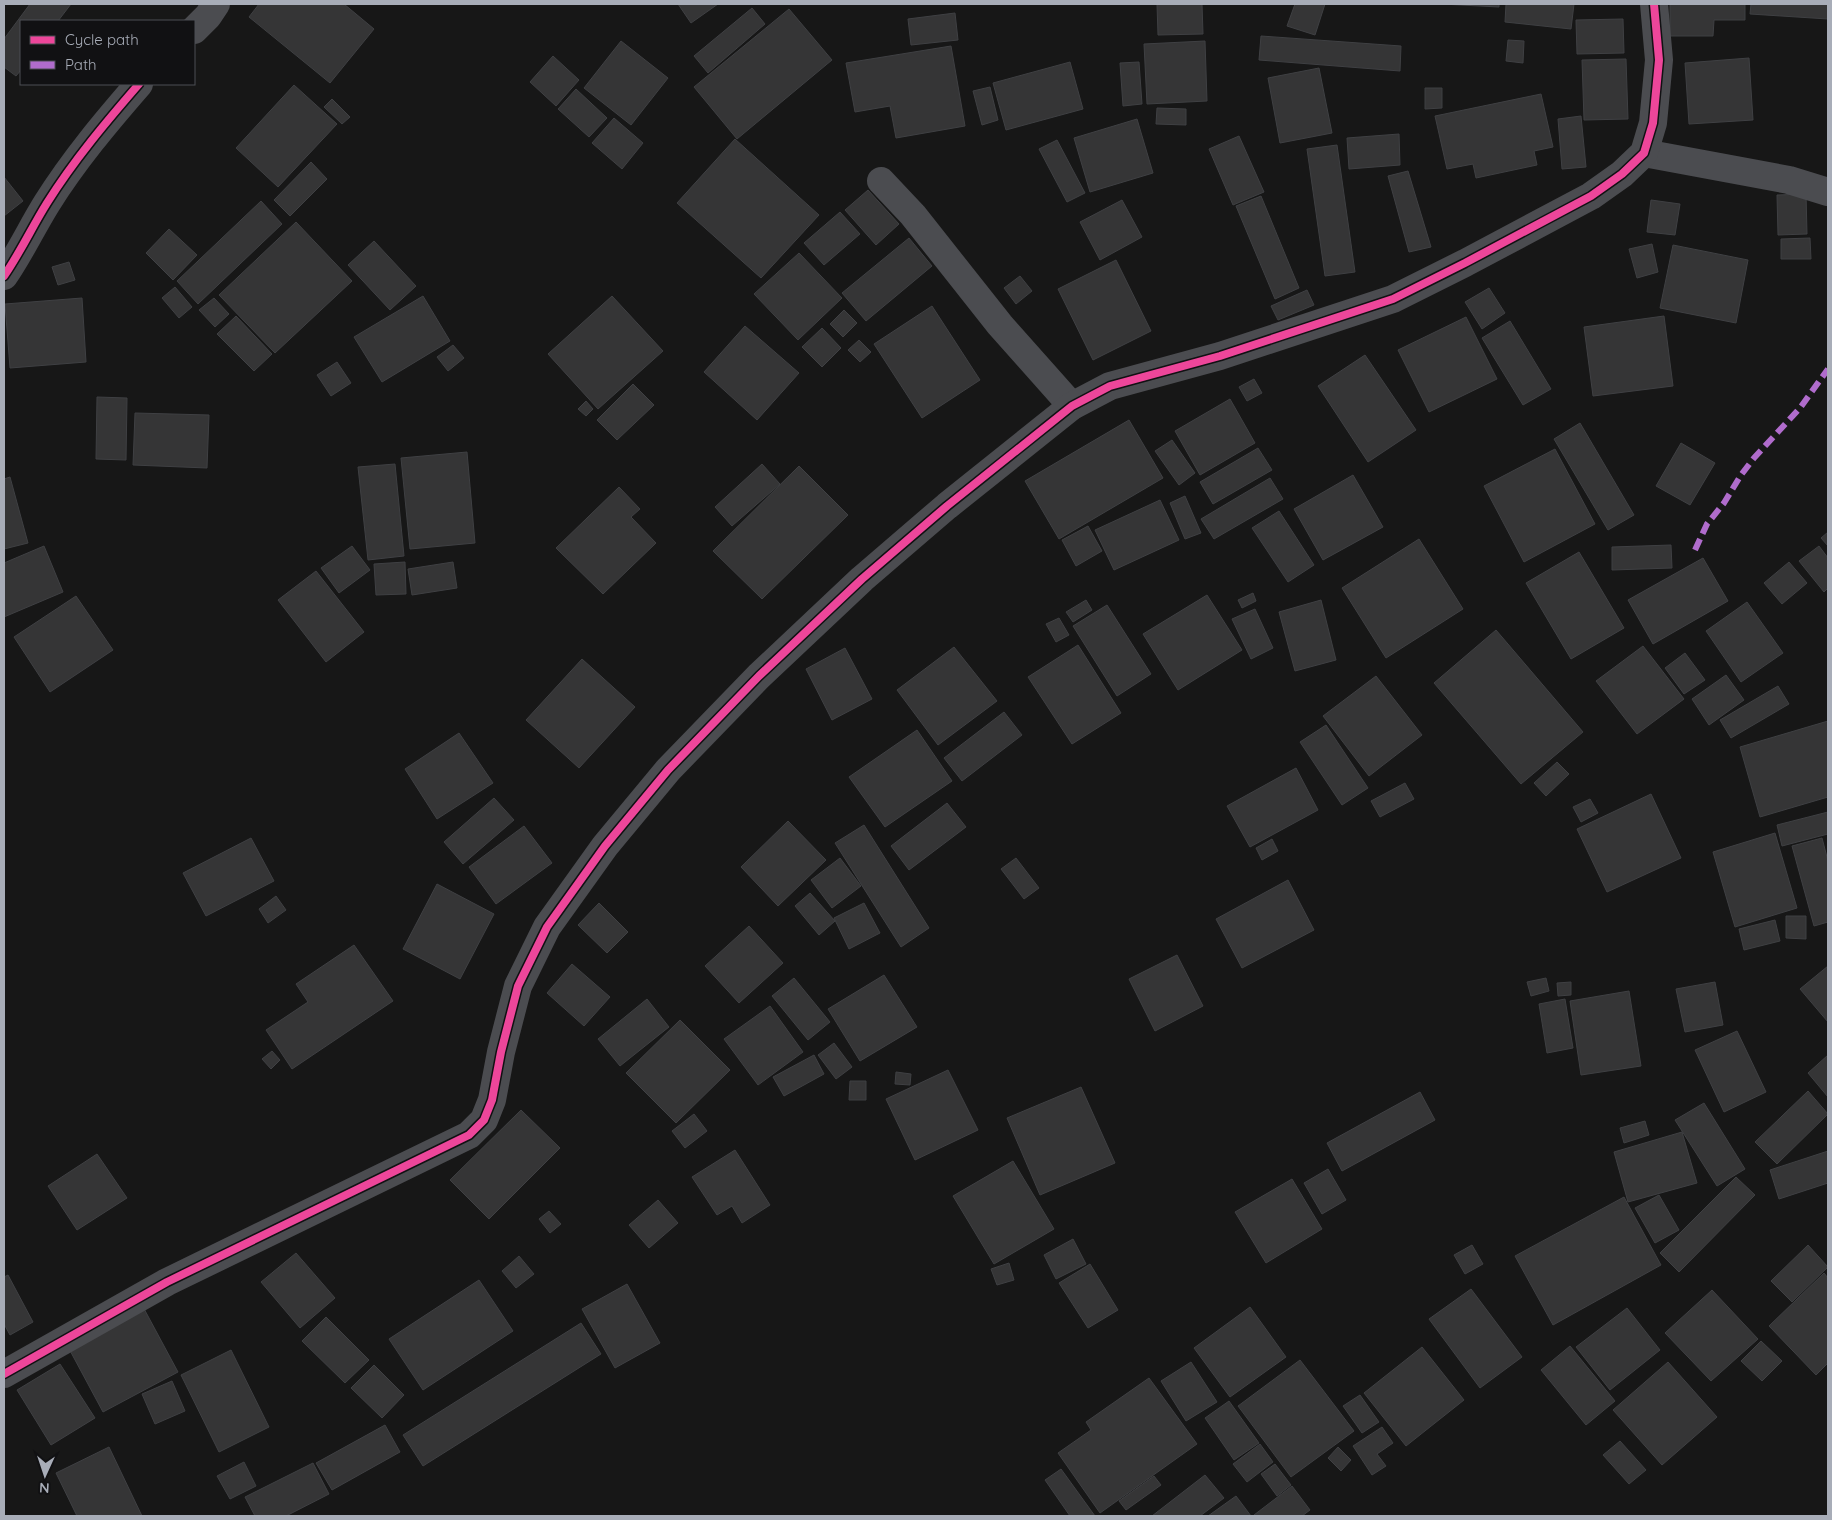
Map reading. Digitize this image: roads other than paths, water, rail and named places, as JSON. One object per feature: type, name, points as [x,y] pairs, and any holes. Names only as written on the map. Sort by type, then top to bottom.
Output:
[{"type":"street","points":[[195,29],[208,16],[216,4]]},
{"type":"street","points":[[4,1374],[167,1282],[469,1135],[484,1120],[492,1100],[501,1052],[518,986],[547,927],[605,846],[668,770],[759,676],[862,579],[947,506],[1072,406],[1110,386],[1220,356],[1393,299],[1591,196],[1622,174],[1644,153],[1653,123],[1659,60],[1654,4]]},
{"type":"street","points":[[4,276],[18,256],[47,203],[90,141],[138,85]]},
{"type":"street","points":[[1644,153],[1789,180],[1828,192]]},
{"type":"street","points":[[881,181],[913,215],[1000,325],[1072,406]]}]
